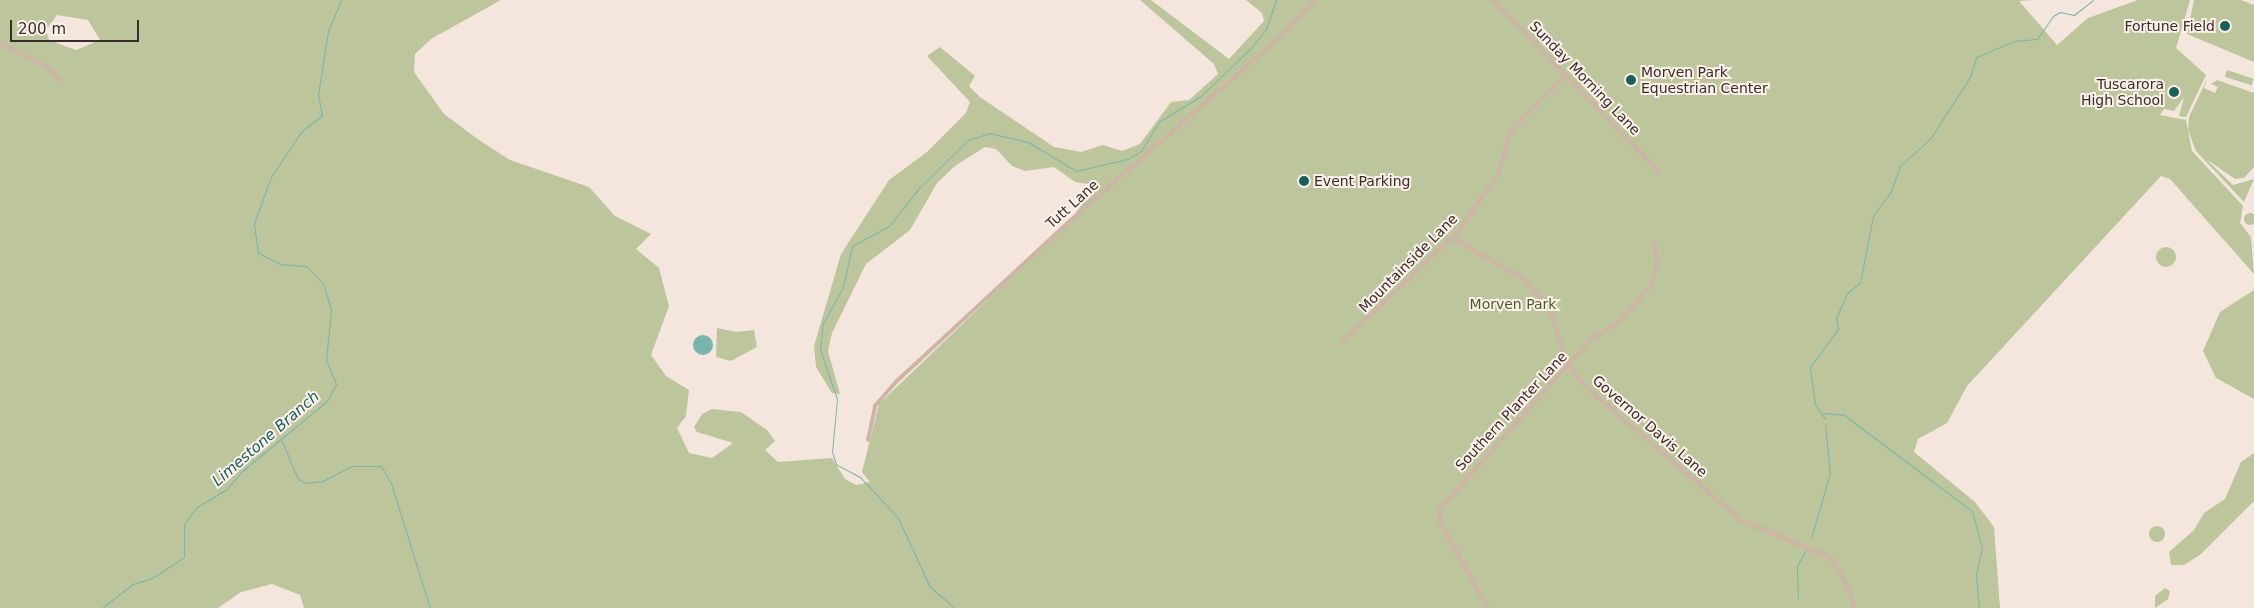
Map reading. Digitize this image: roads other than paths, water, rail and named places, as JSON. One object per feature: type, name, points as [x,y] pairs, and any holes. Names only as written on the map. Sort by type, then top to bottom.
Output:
[{"type":"street","name":"Tutt Lane","points":[[868,440],[875,406],[892,387],[1071,220],[1278,39],[1315,0]]},
{"type":"street","name":"Sunday Morning Lane","points":[[1493,0],[1660,173]]},
{"type":"street","points":[[0,43],[46,66],[60,81]]},
{"type":"street","name":"Mountainside Lane","points":[[1342,342],[1452,238],[1499,174],[1510,132],[1566,76]]},
{"type":"street","name":"Governor Davis Lane","points":[[1452,238],[1471,252],[1510,269],[1542,299],[1554,318],[1568,365],[1598,398],[1741,520],[1831,558],[1850,592],[1854,608]]},
{"type":"street","name":"Southern Planter Lane","points":[[1488,608],[1440,522],[1439,510],[1591,340],[1616,325],[1651,286],[1658,262],[1654,243]]},
{"type":"water","points":[[703,335],[710,338],[713,345],[710,352],[703,355],[696,352],[693,345],[696,338]]},
{"type":"waterway","name":"Limestone Branch","points":[[102,608],[133,584],[152,578],[184,557],[184,524],[197,507],[227,489],[242,471],[327,401],[336,384],[326,360],[331,310],[324,285],[306,266],[280,264],[258,253],[254,223],[271,177],[301,132],[322,115],[318,95],[328,31],[341,0]]},
{"type":"waterway","points":[[955,608],[930,587],[898,518],[860,477],[836,464],[832,452],[837,399],[820,350],[823,323],[843,287],[852,246],[889,226],[919,188],[968,140],[989,133],[1028,142],[1076,171],[1128,159],[1141,151],[1160,121],[1201,96],[1250,49],[1266,29],[1276,0]]},
{"type":"waterway","points":[[1825,419],[1815,404],[1810,367],[1838,329],[1836,318],[1847,293],[1860,283],[1873,216],[1891,191],[1900,166],[1930,139],[1970,77],[1976,57],[2014,41],[2037,39],[2053,16],[2060,12],[2074,15],[2093,0]]},
{"type":"waterway","points":[[1823,413],[1844,415],[1972,511],[1982,548],[1976,575],[1979,608]]},
{"type":"waterway","points":[[1811,538],[1830,473],[1825,425]]},
{"type":"waterway","points":[[281,439],[298,479],[306,483],[323,481],[351,466],[381,466],[391,483],[430,608]]},
{"type":"waterway","points":[[1798,598],[1797,566],[1806,550]]},
{"type":"place","name":"Fortune Field","points":[[2225,26]]},
{"type":"place","name":"Morven Park Equestrian Center","points":[[1631,80]]},
{"type":"place","name":"Tuscarora High School","points":[[2174,92]]},
{"type":"place","name":"Event Parking","points":[[1304,181]]},
{"type":"park label","name":"Morven Park","points":[[1513,304]]}]
